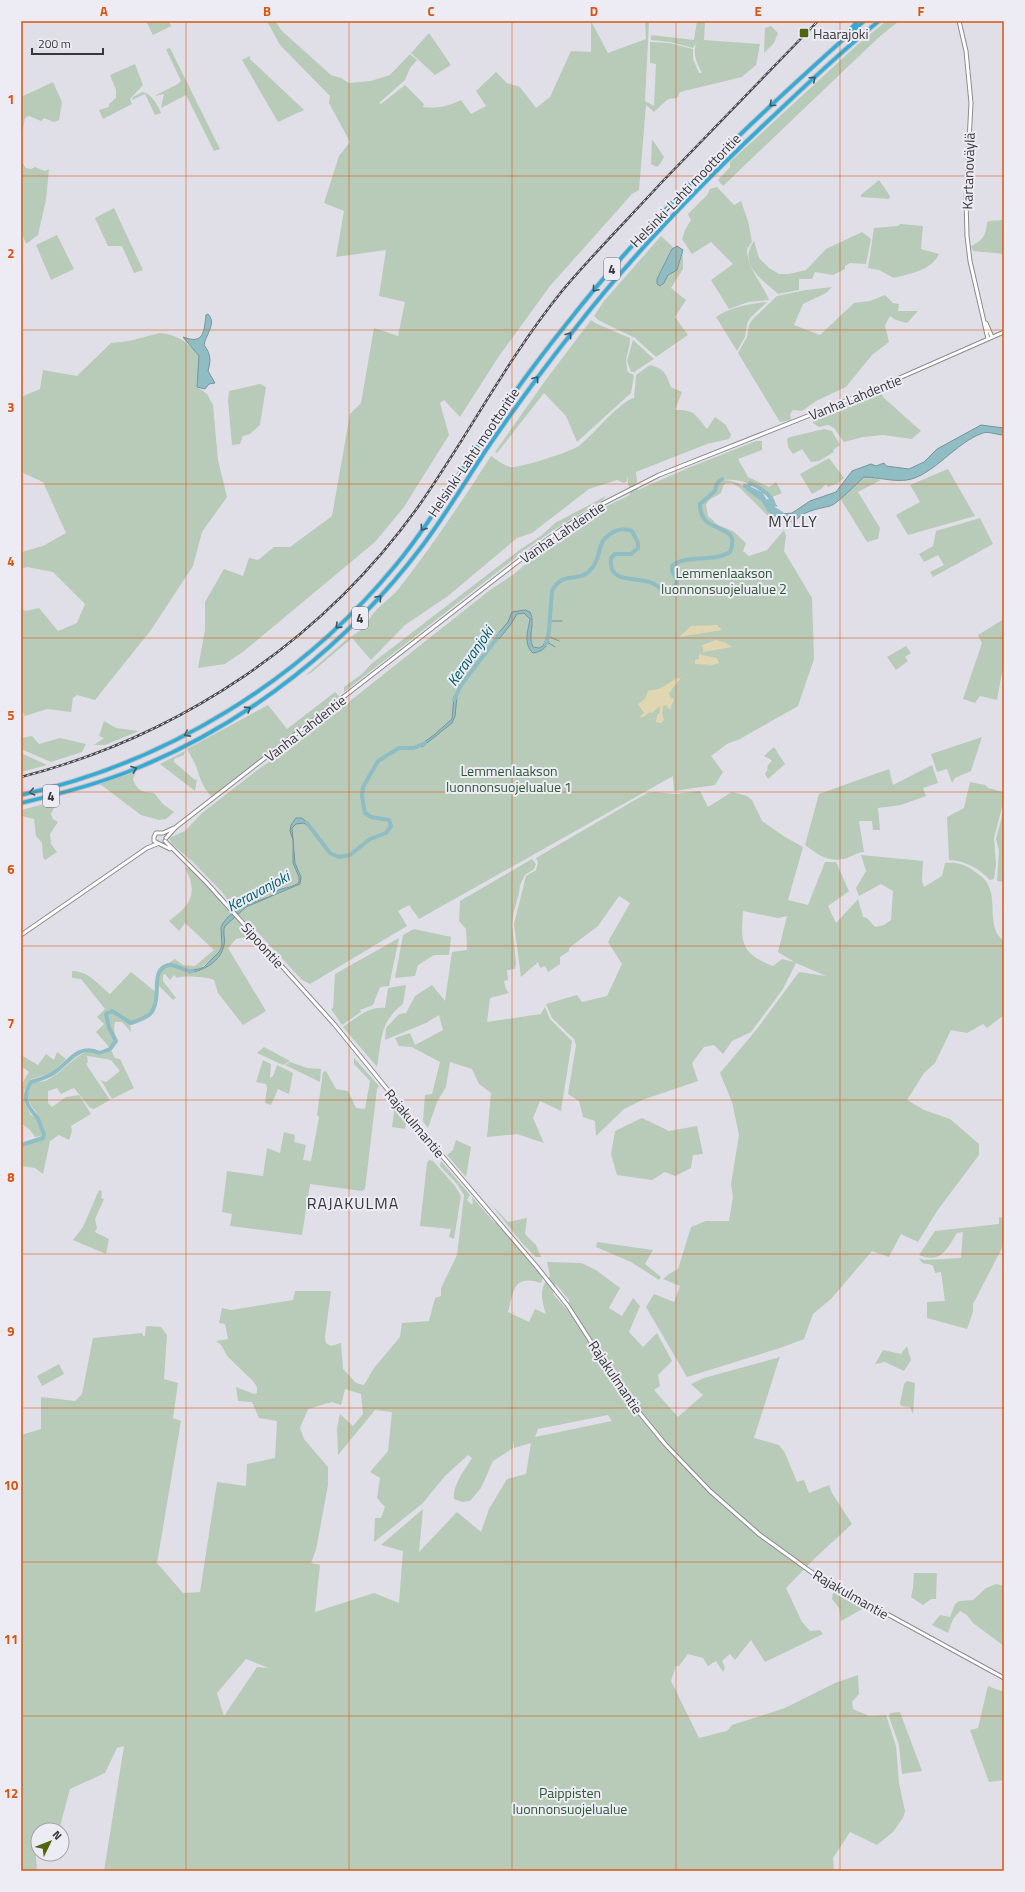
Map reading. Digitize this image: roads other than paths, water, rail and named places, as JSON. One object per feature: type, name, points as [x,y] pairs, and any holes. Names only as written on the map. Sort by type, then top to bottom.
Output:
[{"type":"highway","points":[[839,42],[858,21]]},
{"type":"highway","name":"Helsinki-Lahti moottoritie","points":[[21,794],[86,777],[172,742],[221,715],[258,691],[292,666],[356,610],[396,565],[415,540],[509,400],[569,321],[601,282],[653,222],[690,184],[839,42],[864,21]]},
{"type":"highway","name":"Helsinki-Lahti moottoritie","points":[[21,803],[97,783],[142,766],[176,750],[264,699],[345,633],[382,595],[423,545],[512,411],[608,288],[660,228],[740,148],[815,77],[879,21]]},
{"type":"main road","name":"Kartanoväylä","points":[[959,21],[966,51],[970,93],[966,200],[967,236],[970,261],[988,339]]},
{"type":"main road","name":"Kartanoväylä","points":[[985,321],[992,337]]},
{"type":"main road","name":"Vanha Lahdentie","points":[[165,840],[176,827],[534,549],[562,529],[604,503],[659,475],[856,397],[1004,332]]},
{"type":"main road","name":"Vanha Lahdentie","points":[[163,833],[176,827]]},
{"type":"main road","points":[[21,935],[147,848],[159,844],[165,840],[163,833],[156,833],[154,839],[147,848]]},
{"type":"main road","points":[[154,839],[159,844]]},
{"type":"main road","name":"Sipoontie","points":[[165,840],[172,850],[206,882],[230,908],[303,990]]},
{"type":"main road","name":"Sipoontie","points":[[159,844],[172,850]]},
{"type":"main road","name":"Rajakulmantie","points":[[303,990],[547,1278],[577,1318],[609,1370],[638,1411],[665,1444],[710,1491],[760,1535],[814,1574],[1004,1678]]},
{"type":"water","points":[[677,246],[683,250],[677,270],[668,275],[664,283],[660,286],[657,284],[657,279],[672,249]]},
{"type":"water","points":[[208,314],[211,325],[204,345],[210,358],[208,371],[215,383],[209,384],[205,389],[197,387],[199,356],[183,337],[190,339],[199,338],[205,327],[206,315]]},
{"type":"water","points":[[981,425],[1004,428],[1004,435],[983,433],[973,437],[926,472],[907,480],[864,477],[833,505],[805,513],[794,523],[781,518],[782,514],[792,513],[810,501],[836,492],[852,471],[871,464],[876,466],[884,463],[886,466],[909,469],[924,462],[937,449]]},
{"type":"water","points":[[525,610],[530,612],[532,616],[531,643],[533,647],[539,648],[543,646],[546,640],[549,641],[543,649],[538,652],[533,653],[528,646],[527,633],[530,619],[524,613],[517,614],[499,639],[496,636],[508,622],[512,612]]},
{"type":"water","points":[[454,696],[457,697],[455,716],[452,723],[422,747],[420,745],[452,719]]},
{"type":"water","points":[[296,818],[302,818],[310,825],[309,827],[304,823],[296,824],[292,828],[295,863],[301,877],[300,884],[246,907],[225,926],[224,945],[216,960],[200,970],[189,973],[189,970],[204,967],[219,952],[222,946],[221,927],[229,916],[235,911],[299,882],[299,877],[293,863],[293,840],[290,831],[291,825]]},
{"type":"waterway","name":"Keravanjoki","points":[[546,644],[549,631],[552,591],[556,584],[566,579],[582,576],[587,573],[596,562],[603,541],[610,534],[623,529],[632,531],[638,543],[638,548],[631,554],[615,554],[611,558],[611,567],[614,572],[618,576],[624,578],[652,583],[665,591],[676,585],[677,580],[672,571],[672,566],[678,562],[684,560],[716,557],[730,552],[732,542],[731,536],[726,531],[706,521],[702,514],[700,504],[715,491],[717,483],[722,479]]},
{"type":"waterway","name":"Keravanjoki","points":[[750,483],[757,486],[771,498],[774,505],[768,501],[774,509],[782,514],[781,518],[769,510],[763,500],[748,489],[750,483]]},
{"type":"waterway","name":"Keravanjoki","points":[[745,486],[761,494],[770,509],[786,518]]},
{"type":"waterway","name":"Keravanjoki","points":[[779,510],[779,515]]},
{"type":"waterway","points":[[550,621],[562,621]]},
{"type":"waterway","name":"Keravanjoki","points":[[454,700],[461,685],[500,634]]},
{"type":"waterway","points":[[548,636],[559,641]]},
{"type":"waterway","points":[[547,642],[555,647]]},
{"type":"waterway","name":"Keravanjoki","points":[[307,823],[330,853],[339,857],[350,855],[370,839],[386,833],[391,826],[389,820],[371,817],[365,813],[362,796],[363,787],[378,761],[399,748],[414,748],[425,743]]},
{"type":"waterway","name":"Keravanjoki","points":[[21,1145],[43,1138],[44,1134],[39,1120],[26,1100],[28,1087],[31,1082],[52,1074],[79,1052],[92,1051],[100,1053],[110,1049],[116,1041],[109,1028],[106,1014],[112,1011],[131,1023],[150,1014],[156,1000],[157,978],[159,972],[163,968],[172,965],[193,971]]},
{"type":"railway","points":[[21,777],[80,759],[137,736],[191,709],[243,677],[292,641],[338,600],[380,555],[418,507],[454,453],[523,343],[562,291],[661,183],[818,21]]},
{"type":"place","name":"Haarajoki","points":[[804,33]]},
{"type":"district","name":"MYLLY","points":[[793,521]]},
{"type":"district","name":"RAJAKULMA","points":[[353,1203]]},
{"type":"park label","name":"Lemmenlaakson luonnonsuojelualue 2","points":[[724,580]]},
{"type":"park label","name":"Lemmenlaakson luonnonsuojelualue 1","points":[[509,778]]},
{"type":"park label","name":"Paippisten luonnonsuojelualue","points":[[570,1800]]}]
